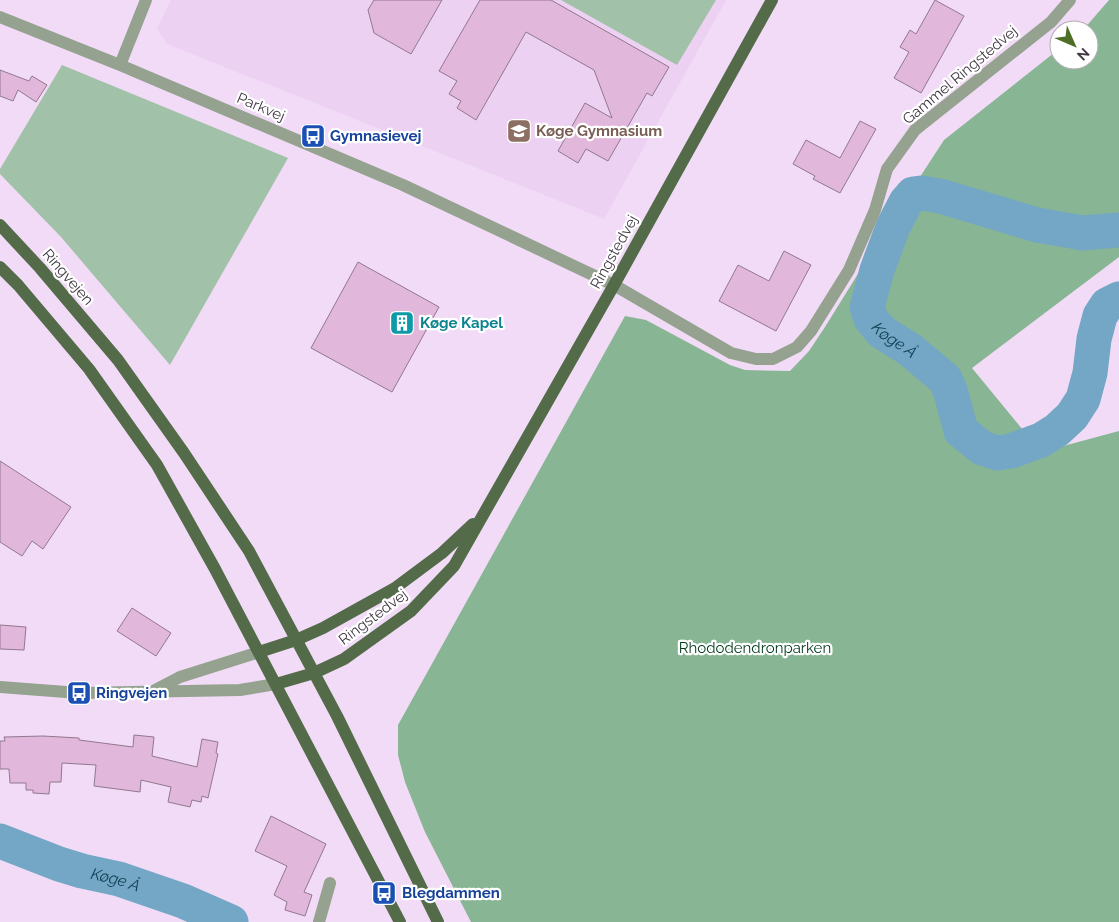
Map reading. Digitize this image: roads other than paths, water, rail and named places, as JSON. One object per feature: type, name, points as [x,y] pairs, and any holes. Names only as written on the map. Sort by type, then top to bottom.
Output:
[{"type":"main road","name":"Ringstedvej","points":[[276,684],[314,673],[344,659],[411,611],[454,566],[614,285],[772,0]]},
{"type":"main road","name":"Ringvejen","points":[[0,226],[40,268],[118,360],[184,453],[249,551],[370,782],[438,922]]},
{"type":"main road","points":[[0,267],[18,285],[90,369],[157,465],[215,569],[400,922]]},
{"type":"main road","name":"Ringstedvej","points":[[259,652],[296,640],[323,628],[395,588],[442,553],[480,518]]},
{"type":"street","points":[[120,65],[146,0]]},
{"type":"street","name":"Gammel Ringstedvej","points":[[614,285],[731,353],[756,359],[773,358],[797,346],[811,331],[850,270],[875,210],[887,169],[915,130],[1050,22],[1070,0]]},
{"type":"street","name":"Parkvej","points":[[0,17],[120,65],[403,185],[614,285]]},
{"type":"street","points":[[153,691],[180,677],[259,652]]},
{"type":"street","points":[[0,687],[79,693],[240,690],[276,684]]},
{"type":"street","points":[[318,922],[330,884]]},
{"type":"waterway","name":"Køge Å","points":[[1119,230],[1083,233],[1037,225],[940,196],[921,193],[913,194],[906,202],[893,227],[877,270],[867,307],[871,319],[882,332],[909,349],[945,379],[951,393],[961,431],[982,448],[997,453],[1011,451],[1041,440],[1057,430],[1072,416],[1083,399],[1090,373],[1094,339],[1100,316],[1107,305],[1119,299]]},
{"type":"waterway","name":"Køge Å","points":[[0,841],[59,864],[119,879],[183,901],[231,922]]},
{"type":"place","name":"Køge Gymnasium","points":[[519,131]]},
{"type":"place","name":"Gymnasievej","points":[[313,136]]},
{"type":"place","name":"Køge Kapel","points":[[402,323]]},
{"type":"place","name":"Ringvejen","points":[[79,693]]},
{"type":"place","name":"Blegdammen","points":[[384,893]]},
{"type":"park label","name":"Rhododendronparken","points":[[755,648]]}]
